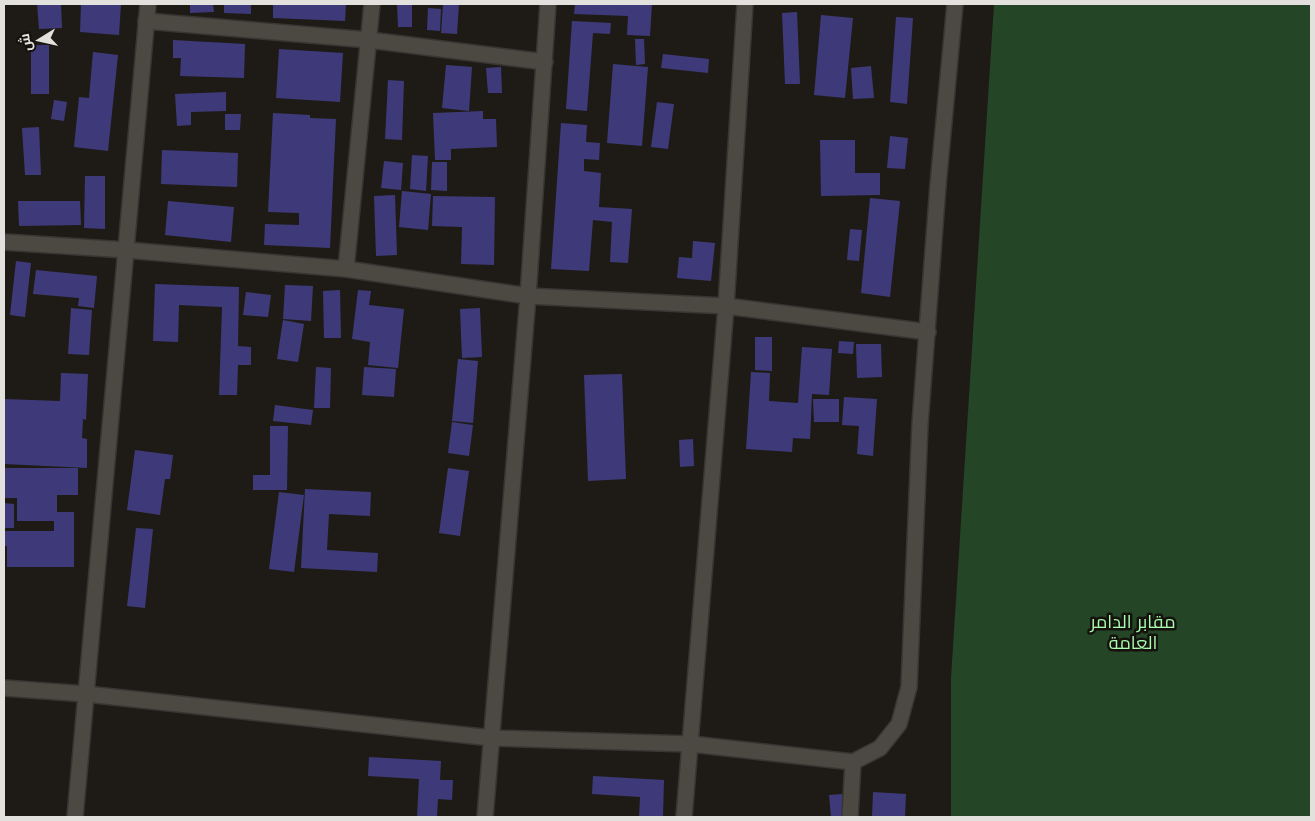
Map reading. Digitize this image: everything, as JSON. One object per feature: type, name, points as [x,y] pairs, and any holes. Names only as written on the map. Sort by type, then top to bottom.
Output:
[{"type":"street","points":[[75,817],[148,4]]},
{"type":"street","points":[[346,269],[372,4]]},
{"type":"street","points":[[485,817],[528,296],[548,4]]},
{"type":"street","points":[[684,817],[726,306],[745,4]]},
{"type":"street","points":[[4,688],[86,694],[492,738],[691,744],[853,762],[880,748],[899,724],[909,687],[920,424],[938,184],[955,4]]},
{"type":"street","points":[[146,22],[369,40],[545,62]]},
{"type":"street","points":[[4,242],[126,250],[346,269],[528,296],[726,306],[928,332]]},
{"type":"street","points":[[850,817],[853,762]]},
{"type":"green space","name":"مقابر الدامر العامة","points":[[994,4],[1311,4],[1311,817],[951,817],[951,678]]},
{"type":"building","points":[[37,4],[61,4],[62,28],[39,29]]},
{"type":"building","points":[[81,4],[121,4],[119,35],[80,32]]},
{"type":"building","points":[[190,4],[213,4],[214,12],[190,13]]},
{"type":"building","points":[[224,4],[251,4],[251,14],[224,13]]},
{"type":"building","points":[[273,4],[346,4],[345,21],[273,18]]},
{"type":"building","points":[[397,4],[412,4],[412,27],[398,27]]},
{"type":"building","points":[[443,4],[459,4],[457,34],[441,33]]},
{"type":"building","points":[[575,4],[652,4],[650,36],[627,35],[628,16],[574,14]]},
{"type":"building","points":[[428,8],[441,9],[440,31],[427,30]]},
{"type":"building","points":[[797,12],[800,84],[785,84],[782,13]]},
{"type":"building","points":[[821,15],[853,18],[845,98],[814,95]]},
{"type":"building","points":[[896,17],[913,18],[907,104],[890,102]]},
{"type":"building","points":[[572,21],[611,23],[610,34],[593,33],[587,111],[566,109]]},
{"type":"building","points":[[635,39],[644,39],[645,64],[636,65]]},
{"type":"building","points":[[173,40],[245,44],[244,78],[180,76],[181,58],[173,58]]},
{"type":"building","points":[[31,45],[49,45],[49,94],[31,94]]},
{"type":"building","points":[[279,49],[343,53],[340,102],[276,98]]},
{"type":"building","points":[[93,52],[118,55],[108,151],[74,147],[79,97],[89,98]]},
{"type":"building","points":[[663,54],[709,59],[708,73],[661,68]]},
{"type":"building","points":[[613,64],[648,67],[642,146],[607,143]]},
{"type":"building","points":[[446,65],[472,67],[469,111],[442,108]]},
{"type":"building","points":[[871,66],[874,98],[853,99],[851,68]]},
{"type":"building","points":[[501,67],[502,93],[488,93],[486,68]]},
{"type":"building","points":[[388,80],[404,81],[402,140],[385,139]]},
{"type":"building","points":[[226,92],[226,111],[191,112],[191,125],[177,126],[175,94]]},
{"type":"building","points":[[54,100],[67,102],[64,121],[51,119]]},
{"type":"building","points":[[657,102],[674,104],[668,149],[651,147]]},
{"type":"building","points":[[483,111],[483,119],[496,119],[497,147],[451,149],[451,160],[435,160],[433,113]]},
{"type":"building","points":[[273,113],[310,115],[310,118],[336,119],[330,248],[264,245],[265,224],[299,225],[299,213],[268,212]]},
{"type":"building","points":[[225,114],[241,114],[240,130],[225,130]]},
{"type":"building","points":[[561,123],[587,125],[586,142],[600,143],[599,160],[584,159],[584,171],[601,173],[599,207],[632,209],[628,263],[610,262],[612,222],[593,220],[589,271],[551,269]]},
{"type":"building","points":[[39,127],[41,175],[25,175],[22,128]]},
{"type":"building","points":[[890,136],[908,138],[905,169],[887,168]]},
{"type":"building","points":[[820,140],[855,140],[855,173],[880,173],[880,195],[821,196]]},
{"type":"building","points":[[162,150],[238,153],[237,187],[161,184]]},
{"type":"building","points":[[412,155],[428,156],[426,191],[410,189]]},
{"type":"building","points":[[384,161],[403,163],[401,190],[381,188]]},
{"type":"building","points":[[432,162],[447,162],[447,191],[431,190]]},
{"type":"building","points":[[85,176],[105,176],[105,229],[84,228]]},
{"type":"building","points":[[402,191],[431,194],[428,230],[399,227]]},
{"type":"building","points":[[395,195],[397,255],[376,256],[374,196]]},
{"type":"building","points":[[433,196],[495,197],[494,265],[461,264],[462,227],[432,226]]},
{"type":"building","points":[[870,198],[900,201],[890,297],[861,293]]},
{"type":"building","points":[[18,201],[80,201],[81,225],[19,226]]},
{"type":"building","points":[[168,201],[234,207],[231,242],[165,235]]},
{"type":"building","points":[[850,229],[862,230],[859,261],[847,260]]},
{"type":"building","points":[[693,241],[715,243],[711,281],[677,278],[679,257],[692,258]]},
{"type":"building","points":[[16,261],[31,263],[25,317],[10,315]]},
{"type":"building","points":[[36,270],[97,276],[94,308],[78,306],[79,298],[33,294]]},
{"type":"building","points":[[155,284],[239,287],[238,346],[251,347],[251,365],[238,365],[237,395],[219,395],[222,307],[179,305],[178,342],[153,341]]},
{"type":"building","points":[[285,285],[313,286],[311,321],[283,319]]},
{"type":"building","points":[[340,290],[341,338],[324,338],[323,291]]},
{"type":"building","points":[[358,290],[371,291],[369,305],[404,309],[398,368],[368,365],[370,342],[352,339]]},
{"type":"building","points":[[246,292],[271,295],[268,317],[243,315]]},
{"type":"building","points":[[71,308],[92,310],[89,355],[68,354]]},
{"type":"building","points":[[480,308],[482,357],[462,358],[460,309]]},
{"type":"building","points":[[283,320],[304,324],[298,362],[277,359]]},
{"type":"building","points":[[755,337],[772,337],[772,371],[755,370]]},
{"type":"building","points":[[839,341],[854,342],[853,354],[838,353]]},
{"type":"building","points":[[856,344],[881,344],[882,377],[857,378]]},
{"type":"building","points":[[802,347],[832,349],[829,395],[812,394],[810,439],[793,438],[792,452],[746,449],[751,372],[770,373],[769,401],[798,403]]},
{"type":"building","points":[[458,359],[478,361],[473,423],[452,421]]},
{"type":"building","points":[[316,367],[331,368],[330,408],[314,408]]},
{"type":"building","points":[[364,367],[396,369],[394,397],[362,395]]},
{"type":"building","points":[[61,373],[88,374],[86,420],[83,419],[82,438],[87,439],[87,468],[4,464],[4,399],[60,401]]},
{"type":"building","points":[[622,374],[626,479],[588,481],[584,375]]},
{"type":"building","points":[[844,397],[877,399],[873,456],[857,454],[859,426],[842,425]]},
{"type":"building","points":[[813,399],[839,399],[839,422],[814,422]]},
{"type":"building","points":[[275,405],[313,410],[311,425],[273,421]]},
{"type":"building","points":[[452,422],[473,425],[469,456],[448,453]]},
{"type":"building","points":[[270,426],[288,426],[287,490],[253,490],[253,475],[270,475]]},
{"type":"building","points":[[693,439],[694,466],[680,467],[679,440]]},
{"type":"building","points":[[135,450],[173,455],[170,479],[165,479],[160,515],[127,510]]},
{"type":"building","points":[[4,468],[78,468],[78,495],[57,495],[57,512],[74,512],[74,567],[7,567],[7,546],[4,546],[4,531],[54,531],[54,521],[17,521],[17,498],[4,498]]},
{"type":"building","points":[[448,468],[469,471],[460,536],[439,533]]},
{"type":"building","points":[[305,489],[371,492],[370,516],[329,514],[327,550],[378,553],[377,572],[301,568]]},
{"type":"building","points":[[279,492],[304,495],[294,572],[269,569]]},
{"type":"building","points":[[4,503],[14,504],[14,528],[4,528]]},
{"type":"building","points":[[136,528],[153,529],[145,608],[127,606]]},
{"type":"building","points":[[369,757],[441,761],[440,780],[453,780],[452,800],[438,799],[437,817],[417,817],[419,779],[368,776]]},
{"type":"building","points":[[593,776],[664,780],[663,817],[639,817],[640,797],[592,794]]},
{"type":"building","points":[[873,792],[906,794],[905,817],[872,817]]},
{"type":"building","points":[[842,794],[844,817],[831,817],[829,795]]}]
